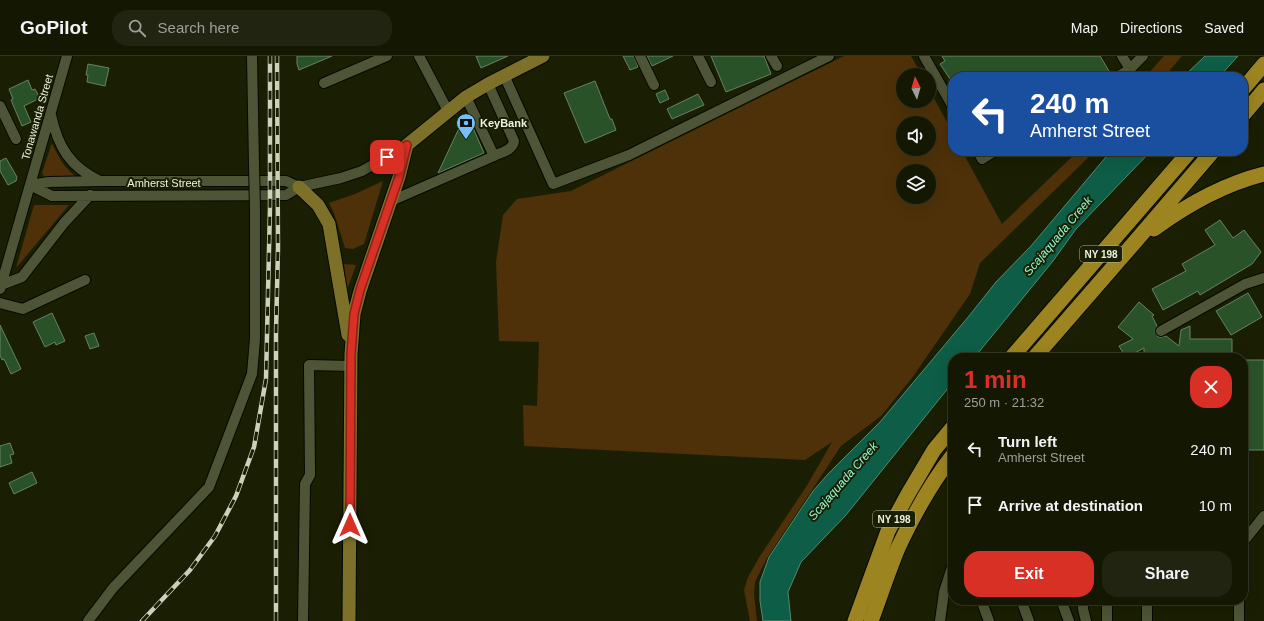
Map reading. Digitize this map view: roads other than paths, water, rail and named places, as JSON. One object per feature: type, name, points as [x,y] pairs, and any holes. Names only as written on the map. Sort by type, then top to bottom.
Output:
[{"type":"highway","points":[[1248,83],[1264,64]]},
{"type":"highway","points":[[1248,109],[1264,90]]},
{"type":"highway","name":"NY 198","points":[[1015,353],[1186,156]]},
{"type":"highway","name":"NY 198","points":[[1038,353],[1208,156]]},
{"type":"highway","points":[[1134,243],[1168,218],[1210,193],[1264,174]]},
{"type":"highway","name":"NY 198","points":[[855,621],[888,531],[934,450],[948,433]]},
{"type":"highway","name":"NY 198","points":[[871,621],[901,542],[939,473],[948,461]]},
{"type":"main road","points":[[349,621],[351,360],[354,314],[360,290],[399,177],[407,145],[466,97],[504,75],[543,56]]},
{"type":"main road","points":[[299,187],[318,205],[329,224],[351,360]]},
{"type":"street","name":"Tonawanda Street","points":[[30,185],[67,56]]},
{"type":"street","points":[[88,621],[113,588],[209,487],[252,374],[255,339],[255,210],[252,56]]},
{"type":"street","points":[[324,83],[387,56]]},
{"type":"street","points":[[419,56],[448,111]]},
{"type":"street","points":[[640,56],[654,85]]},
{"type":"street","points":[[698,56],[711,82]]},
{"type":"street","points":[[771,56],[777,66]]},
{"type":"street","points":[[504,75],[553,184],[629,154],[829,56]]},
{"type":"street","points":[[924,56],[948,98]]},
{"type":"street","points":[[1122,56],[1130,69]]},
{"type":"street","points":[[1125,72],[1143,56]]},
{"type":"street","points":[[391,201],[494,156],[514,145],[514,141],[488,84]]},
{"type":"street","points":[[466,97],[494,156]]},
{"type":"street","points":[[0,106],[16,139]]},
{"type":"street","points":[[51,114],[57,140],[67,155],[82,170],[102,181]]},
{"type":"street","name":"Amherst Street","points":[[30,185],[52,196],[286,195],[299,187],[341,178],[362,170],[407,145]]},
{"type":"street","name":"Amherst Street","points":[[30,185],[49,182],[102,181],[286,181],[299,187]]},
{"type":"street","points":[[0,287],[30,185]]},
{"type":"street","points":[[0,287],[22,277],[64,223],[90,195]]},
{"type":"street","points":[[1161,331],[1244,284],[1264,278]]},
{"type":"street","points":[[0,303],[23,309],[85,280]]},
{"type":"street","points":[[304,621],[305,484],[310,475],[309,366],[351,360]]},
{"type":"street","points":[[1248,536],[1264,516]]},
{"type":"street","points":[[940,621],[944,592],[948,580]]},
{"type":"street","points":[[983,605],[989,621]]},
{"type":"street","points":[[1023,605],[1029,621]]},
{"type":"street","points":[[1063,605],[1069,621]]},
{"type":"street","points":[[1083,605],[1083,620]]},
{"type":"street","points":[[1107,605],[1107,621]]},
{"type":"street","points":[[1147,605],[1147,621]]},
{"type":"street","points":[[1239,605],[1239,621]]},
{"type":"water","points":[[1205,56],[1238,56],[1224,72],[1188,72]]},
{"type":"water","name":"Scajaquada Creek","points":[[1107,156],[1146,156],[1076,229],[1053,261],[978,353],[948,353],[948,388],[846,515],[801,562],[788,592],[791,621],[763,621],[760,601],[760,582],[769,557],[813,491],[880,422],[996,282],[1031,246]]},
{"type":"railway","points":[[142,621],[190,570],[215,536],[236,496],[254,447],[266,379],[270,207],[270,56]]},
{"type":"railway","points":[[276,621],[276,332],[278,248],[277,56]]},
{"type":"place","name":"KeyBank","points":[[466,140]]}]
